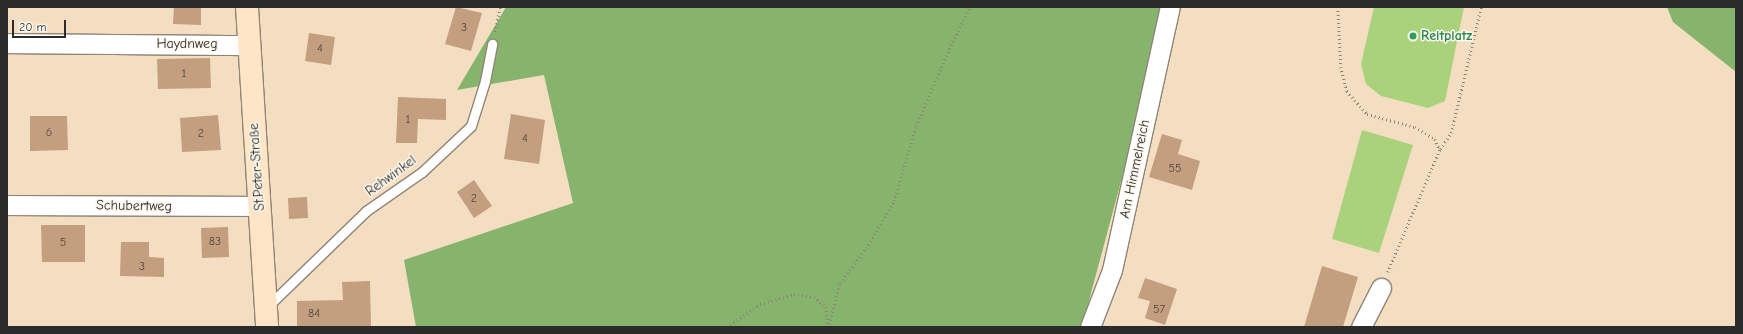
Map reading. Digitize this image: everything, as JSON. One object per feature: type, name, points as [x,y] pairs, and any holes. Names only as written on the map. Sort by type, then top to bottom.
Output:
[{"type":"main road","name":"St.Peter-Straße","points":[[247,7],[248,45],[267,317]]},
{"type":"street","name":"Am Himmelreich","points":[[1090,327],[1112,270],[1170,7]]},
{"type":"street","name":"Haydnweg","points":[[7,43],[248,45]]},
{"type":"street","name":"Schubertweg","points":[[7,205],[260,206]]},
{"type":"street","points":[[1361,327],[1381,288]]},
{"type":"lane","name":"Rehwinkel","points":[[267,317],[366,211],[422,172],[470,126],[486,81],[492,44]]},
{"type":"path","points":[[492,44],[500,7]]},
{"type":"path","points":[[829,326],[840,283],[868,245],[894,201],[916,126],[948,49],[970,7]]},
{"type":"path","points":[[1338,7],[1341,67],[1347,91],[1367,114],[1415,127],[1435,139],[1440,150]]},
{"type":"path","points":[[1381,288],[1418,208],[1440,150],[1451,133],[1481,7]]},
{"type":"path","points":[[727,327],[760,304],[794,294],[814,296],[826,307],[829,326]]},
{"type":"green space","points":[[506,7],[1161,7],[1144,96],[1087,308],[1101,327],[416,327],[404,260],[573,203],[544,75],[457,90]]},
{"type":"green space","name":"Reitplatz","points":[[1374,7],[1464,7],[1445,101],[1428,108],[1381,96],[1366,84],[1361,64]]},
{"type":"green space","points":[[1667,7],[1736,7],[1736,72],[1673,22]]},
{"type":"green space","points":[[1362,130],[1413,145],[1379,253],[1332,239]]},
{"type":"building","points":[[174,7],[201,7],[201,25],[173,24]]},
{"type":"building","points":[[456,7],[482,13],[471,51],[445,44]]},
{"type":"building","points":[[309,33],[335,37],[331,65],[305,61]]},
{"type":"building","points":[[210,58],[211,88],[158,89],[157,59]]},
{"type":"building","points":[[398,97],[446,99],[446,120],[418,119],[417,143],[396,143]]},
{"type":"building","points":[[511,114],[545,120],[539,164],[504,159]]},
{"type":"building","points":[[218,115],[221,150],[182,152],[180,118]]},
{"type":"building","points":[[30,116],[67,116],[68,150],[30,151]]},
{"type":"building","points":[[1162,134],[1182,140],[1178,154],[1200,161],[1192,190],[1149,177]]},
{"type":"building","points":[[474,180],[492,206],[474,218],[457,192]]},
{"type":"building","points":[[307,197],[308,218],[289,219],[288,198]]},
{"type":"building","points":[[41,225],[85,225],[85,262],[42,262]]},
{"type":"building","points":[[228,227],[229,257],[202,258],[201,228]]},
{"type":"building","points":[[121,242],[149,242],[149,257],[164,258],[164,277],[120,276]]},
{"type":"building","points":[[1322,266],[1358,277],[1343,327],[1304,327]]},
{"type":"building","points":[[1145,278],[1177,289],[1165,325],[1145,318],[1150,301],[1138,298]]},
{"type":"building","points":[[370,281],[371,327],[297,327],[297,301],[343,300],[342,282]]},
{"type":"place","name":"Reitplatz","points":[[1413,36]]}]
